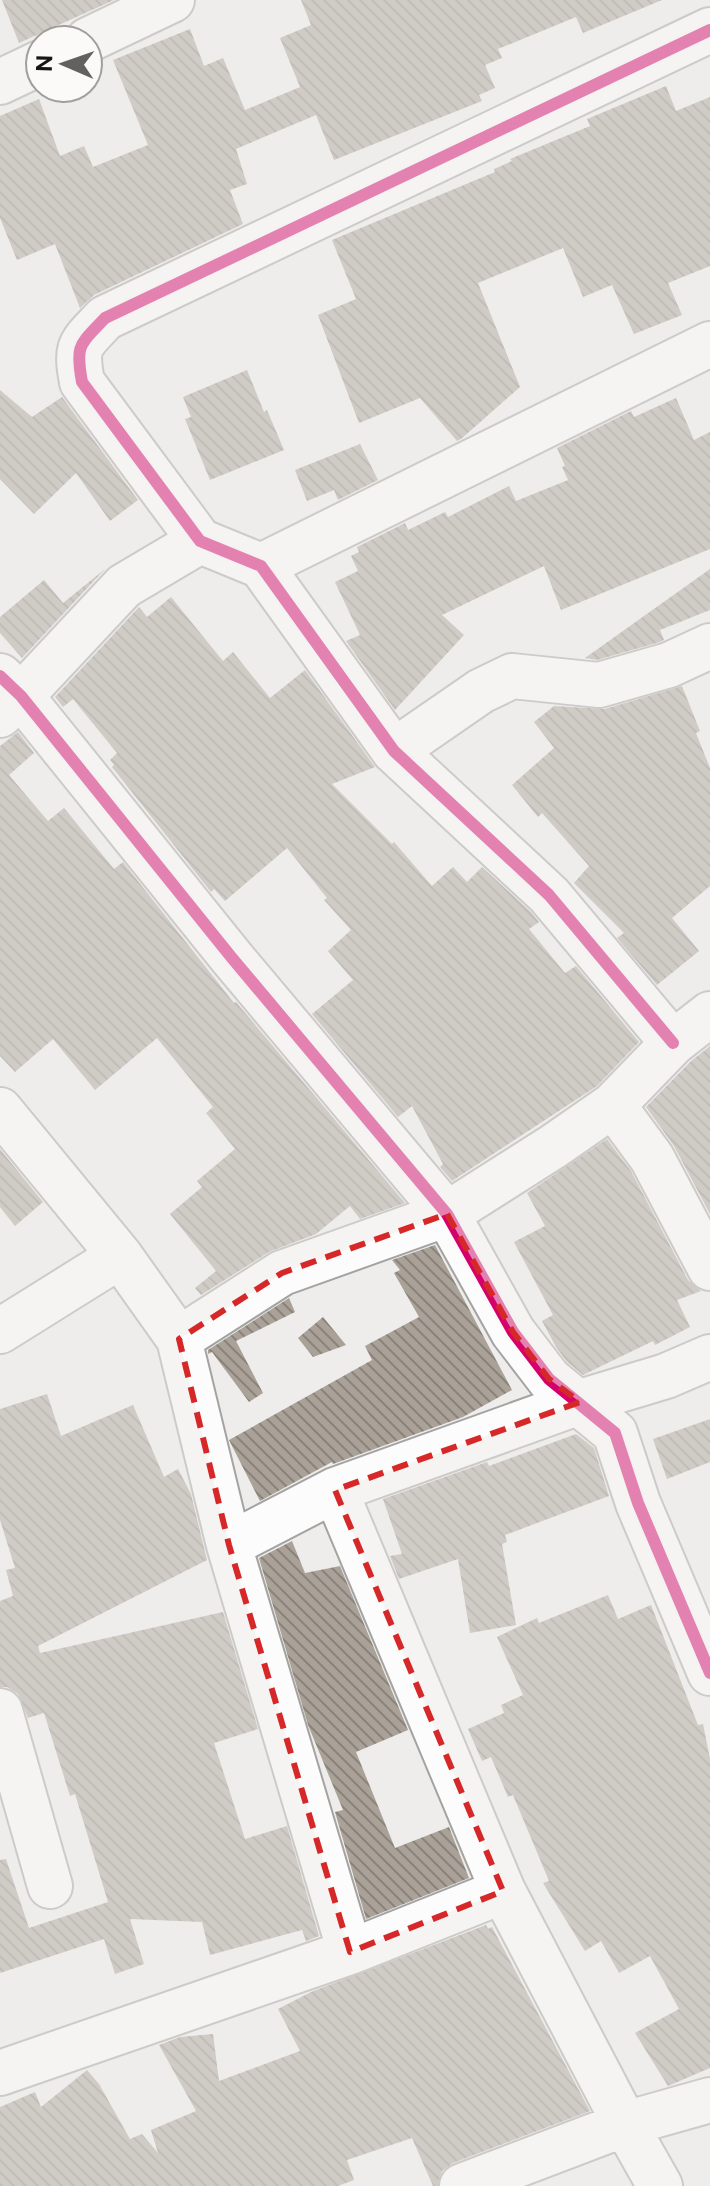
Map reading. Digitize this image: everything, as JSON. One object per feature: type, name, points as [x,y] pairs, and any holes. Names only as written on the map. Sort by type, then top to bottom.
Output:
[{"type":"street","points":[[104,32],[172,0]]},
{"type":"street","points":[[673,1043],[549,895],[394,751],[261,566],[200,541],[82,382],[78,361],[79,345],[105,318],[710,30]]},
{"type":"street","points":[[0,82],[24,71]]},
{"type":"street","points":[[261,566],[710,344]]},
{"type":"street","points":[[200,541],[124,586],[7,696],[447,1214],[513,1332],[549,1379],[615,1433],[638,1503],[710,1673]]},
{"type":"street","points":[[394,751],[481,691],[512,676],[599,685],[669,665],[710,646]]},
{"type":"street","points":[[179,1339],[282,1273],[447,1214],[613,1105],[673,1043],[710,1014]]},
{"type":"street","points":[[613,1105],[652,1158],[710,1268]]},
{"type":"street","points":[[0,1110],[120,1256],[179,1339],[229,1545],[350,1952]]},
{"type":"street","points":[[0,1331],[120,1256]]},
{"type":"street","points":[[229,1545],[335,1490],[580,1402],[666,1376],[710,1357]]},
{"type":"street","points":[[335,1490],[503,1891],[660,2186]]},
{"type":"street","points":[[0,1711],[50,1886]]},
{"type":"street","points":[[0,2073],[350,1952],[503,1891]]},
{"type":"street","points":[[462,2186],[625,2124],[710,2100]]},
{"type":"highlighted area","points":[[447,1214],[513,1332],[549,1379],[580,1402],[335,1490],[503,1891],[350,1952],[229,1545],[179,1339],[282,1273]]},
{"type":"building","points":[[2,0],[114,0],[61,24],[24,24],[24,41],[19,43]]},
{"type":"building","points":[[301,0],[662,0],[583,33],[576,17],[498,49],[502,58],[485,65],[495,88],[479,95],[482,101],[334,160],[316,115],[236,149],[247,184],[230,190],[243,224],[94,295],[80,308],[55,244],[17,260],[0,218],[0,116],[28,104],[41,104],[60,156],[84,146],[93,167],[148,145],[113,60],[190,29],[204,66],[223,58],[245,110],[300,87],[280,38],[311,25]]},
{"type":"building","points":[[666,86],[676,111],[710,97],[710,266],[668,283],[682,315],[634,334],[612,285],[583,297],[563,248],[478,283],[520,387],[461,439],[457,441],[420,398],[359,423],[318,315],[356,299],[332,240],[495,172],[494,169],[512,161],[510,159],[590,126],[587,119]]},
{"type":"building","points":[[247,370],[284,450],[210,480],[185,419],[191,417],[183,397]]},
{"type":"building","points":[[0,390],[32,417],[62,397],[138,500],[110,521],[76,473],[34,514],[0,479]]},
{"type":"building","points":[[676,398],[694,440],[710,432],[710,549],[561,610],[544,566],[442,615],[464,635],[395,710],[346,641],[360,635],[335,582],[358,571],[351,556],[359,552],[357,547],[405,523],[408,530],[445,512],[448,517],[509,486],[516,501],[568,480],[557,448],[631,411],[634,417]]},
{"type":"building","points":[[360,444],[378,480],[338,500],[334,490],[307,501],[295,470]]},
{"type":"building","points":[[105,569],[22,658],[0,633],[0,617],[44,580],[63,603]]},
{"type":"building","points":[[710,569],[710,610],[660,630],[664,640],[660,642],[597,660],[585,658]]},
{"type":"building","points":[[171,597],[223,661],[233,652],[270,698],[305,670],[375,767],[332,784],[392,844],[394,842],[432,886],[453,867],[467,882],[482,867],[531,912],[539,922],[529,929],[565,973],[576,966],[639,1042],[597,1086],[452,1181],[440,1167],[443,1164],[412,1106],[398,1117],[312,1014],[353,980],[328,951],[351,930],[324,900],[327,898],[287,848],[225,901],[214,889],[211,892],[112,767],[114,765],[110,760],[117,753],[73,699],[63,707],[55,697],[139,607],[147,617]]},
{"type":"building","points":[[682,686],[700,731],[696,733],[710,768],[710,886],[672,918],[699,951],[657,985],[617,938],[624,933],[574,883],[589,866],[542,813],[538,817],[512,785],[554,748],[534,722],[554,706],[605,709]]},
{"type":"building","points":[[18,732],[34,753],[9,775],[48,821],[64,808],[114,869],[123,862],[234,1003],[405,1203],[360,1219],[350,1206],[316,1234],[269,1252],[201,1295],[195,1288],[216,1271],[170,1214],[202,1187],[197,1181],[235,1149],[206,1113],[213,1107],[157,1038],[95,1090],[53,1039],[15,1072],[0,1056],[0,746]]},
{"type":"building","points":[[710,1046],[710,1214],[674,1146],[646,1107]]},
{"type":"building","points":[[607,1139],[631,1171],[688,1280],[701,1291],[677,1300],[690,1327],[583,1375],[567,1362],[542,1321],[553,1315],[514,1242],[545,1226],[527,1193]]},
{"type":"building","points":[[0,1149],[43,1202],[15,1226],[0,1207]]},
{"type":"building","points":[[435,1245],[512,1390],[463,1417],[332,1462],[260,1501],[229,1440],[372,1360],[365,1346],[419,1317],[394,1273],[400,1270],[392,1260]]},
{"type":"building","points":[[289,1298],[295,1312],[236,1341],[263,1393],[249,1402],[212,1352],[208,1354],[208,1350]]},
{"type":"building","points":[[323,1317],[346,1345],[313,1357],[298,1338]]},
{"type":"building","points":[[47,1394],[61,1436],[133,1405],[164,1477],[178,1469],[191,1494],[207,1560],[38,1646],[40,1653],[223,1612],[258,1729],[214,1743],[245,1839],[287,1826],[319,1936],[306,1941],[302,1930],[210,1955],[202,1922],[130,1919],[144,1964],[115,1974],[104,1939],[0,1973],[0,1860],[6,1859],[29,1928],[108,1902],[75,1794],[70,1796],[44,1713],[28,1718],[18,1694],[7,1687],[0,1687],[0,1601],[13,1596],[6,1570],[15,1568],[0,1520],[0,1409]]},
{"type":"building","points":[[710,1419],[710,1462],[667,1479],[653,1439]]},
{"type":"building","points":[[576,1434],[594,1448],[609,1496],[505,1535],[507,1542],[502,1544],[516,1625],[470,1633],[458,1559],[399,1579],[390,1556],[402,1554],[383,1499],[487,1462],[489,1466]]},
{"type":"building","points":[[292,1541],[305,1573],[340,1566],[408,1730],[356,1752],[395,1848],[449,1827],[469,1878],[366,1919],[335,1812],[343,1810],[308,1725],[259,1558]]},
{"type":"building","points":[[608,1595],[618,1619],[651,1605],[698,1725],[703,1724],[710,1759],[710,2068],[668,2086],[635,2033],[679,2009],[650,1956],[619,1973],[601,1941],[585,1951],[543,1883],[549,1881],[513,1795],[508,1797],[491,1757],[482,1761],[468,1729],[504,1713],[501,1705],[523,1695],[497,1637],[537,1618],[539,1623]]},
{"type":"building","points":[[486,1925],[488,1929],[492,1927],[590,2111],[453,2163],[442,2171],[438,2186],[433,2186],[412,2138],[347,2160],[354,2180],[338,2186],[0,2186],[0,2107],[35,2092],[41,2107],[87,2070],[99,2084],[130,2139],[142,2134],[158,2153],[151,2130],[196,2111],[159,2045],[180,2037],[213,2034],[219,2081],[300,2051],[278,2009],[311,1992]]},
{"type":"cycle path","points":[[673,1043],[549,895],[394,751],[261,566],[200,541],[82,382],[79,360],[85,340],[105,318],[710,30]]},
{"type":"cycle path","points":[[0,676],[21,696],[232,958],[447,1214],[513,1332],[549,1379],[615,1433],[638,1503],[710,1673]]}]
